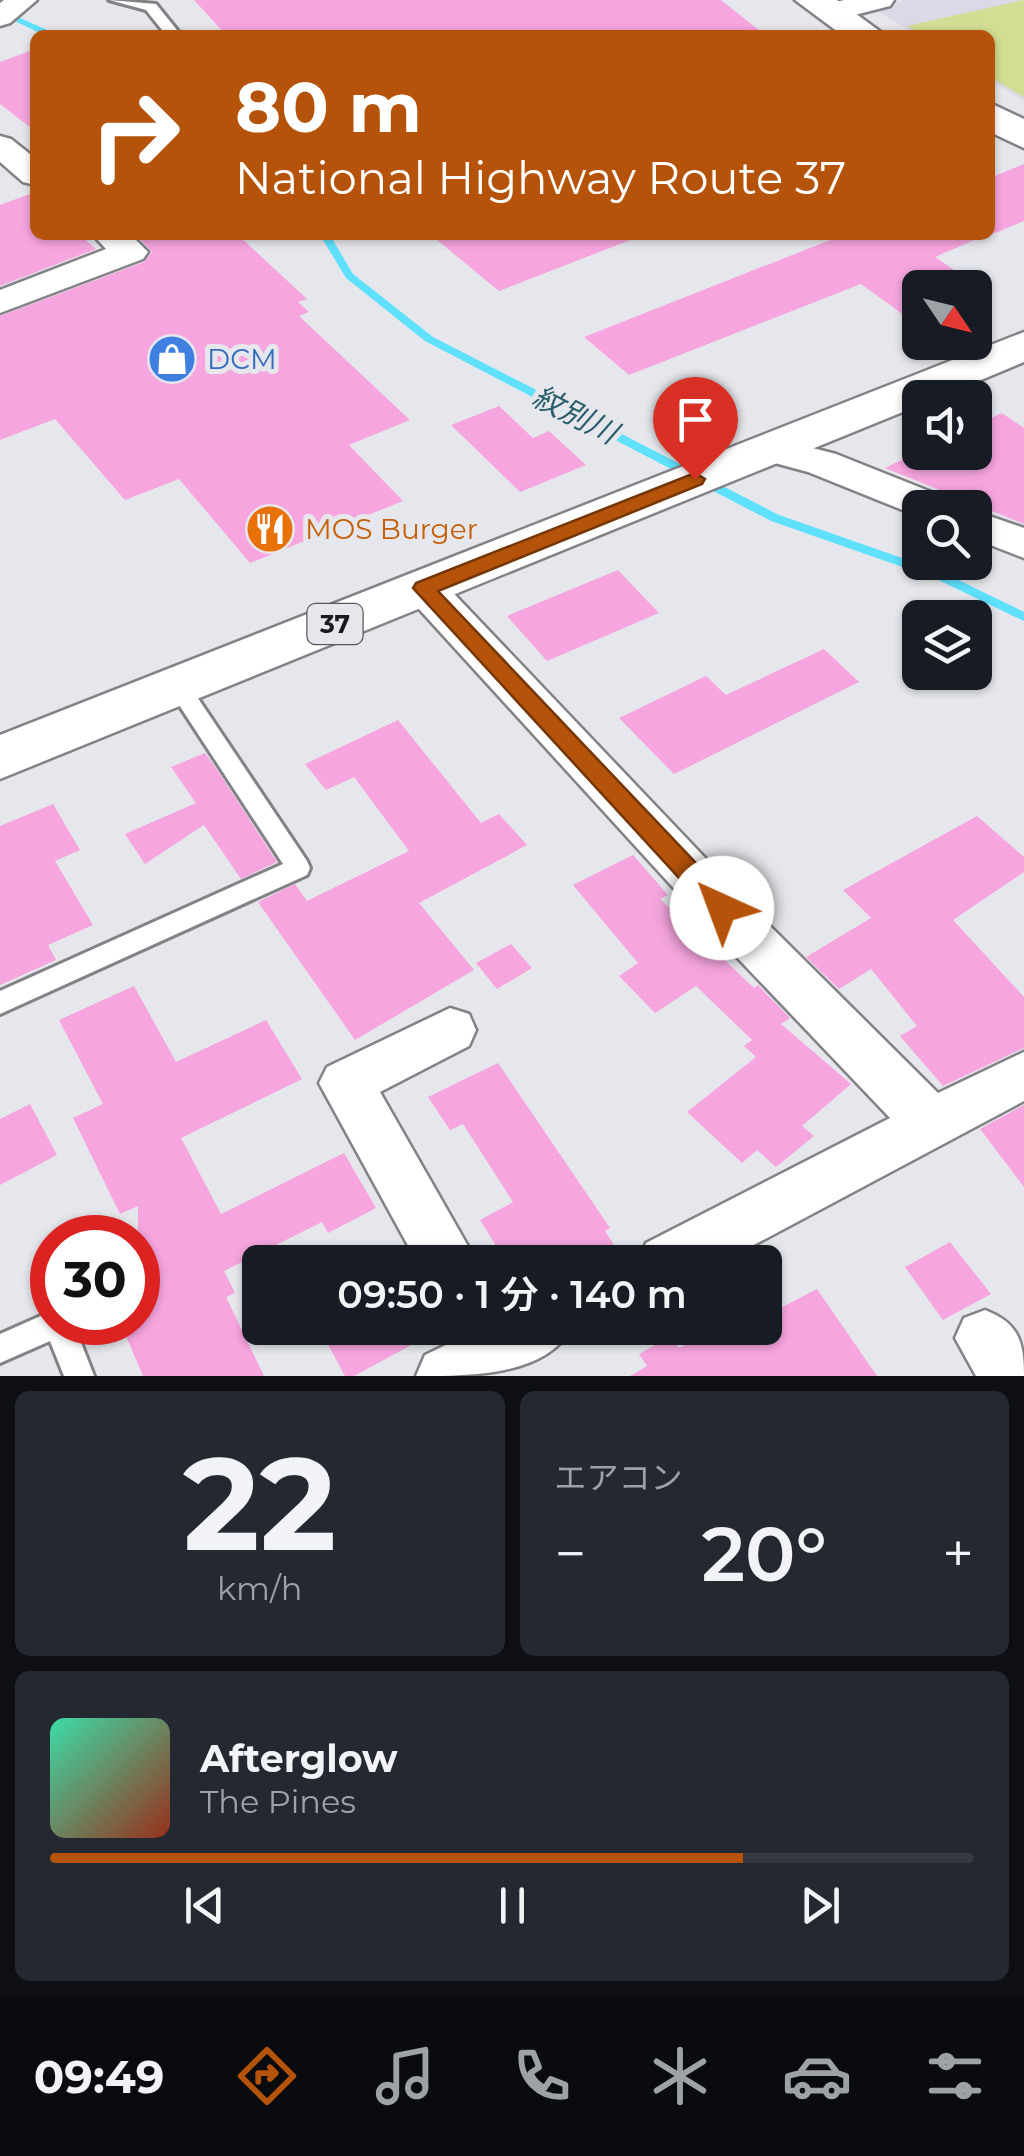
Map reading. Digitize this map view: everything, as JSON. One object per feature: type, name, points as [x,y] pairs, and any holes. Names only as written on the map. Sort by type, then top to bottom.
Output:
[{"type":"main road","points":[[822,6],[859,30]]},
{"type":"main road","points":[[995,118],[1024,136]]},
{"type":"main road","name":"37","points":[[0,758],[1024,346]]},
{"type":"street","points":[[0,17],[24,0]]},
{"type":"street","points":[[822,6],[880,0]]},
{"type":"street","points":[[0,146],[30,170]]},
{"type":"street","points":[[0,302],[131,252],[116,240]]},
{"type":"street","points":[[759,453],[822,463],[902,495]]},
{"type":"street","points":[[992,531],[1024,544]]},
{"type":"street","points":[[424,588],[749,936],[933,1125]]},
{"type":"street","points":[[438,1245],[346,1083],[450,1030]]},
{"type":"street","points":[[700,1245],[1024,1075]]},
{"type":"lane","points":[[116,0],[152,7],[170,30]]},
{"type":"lane","points":[[0,1004],[298,868],[179,688]]},
{"type":"lane","points":[[0,1350],[58,1322],[79,1376]]},
{"type":"shaded area","points":[[904,0],[1024,0],[1024,101],[995,83],[995,30],[909,30],[872,8]]},
{"type":"green space","points":[[1024,0],[1024,97],[995,80],[995,30],[914,30],[907,26]]},
{"type":"building","points":[[194,0],[721,0],[759,30],[221,30]]},
{"type":"building","points":[[30,51],[30,127],[0,104],[0,62]]},
{"type":"building","points":[[1024,164],[1024,221],[995,233],[995,176]]},
{"type":"building","points":[[30,194],[30,240],[86,240],[96,249],[0,286],[0,205]]},
{"type":"building","name":"DCM","points":[[141,240],[243,240],[307,299],[298,302],[309,312],[299,316],[410,420],[349,445],[403,501],[250,563],[179,479],[125,500],[55,419],[0,440],[0,316],[144,262],[152,252]]},
{"type":"building","points":[[437,240],[630,240],[499,291]]},
{"type":"building","points":[[830,240],[974,240],[935,257],[954,270],[902,270],[902,314],[861,284],[629,375],[584,337]]},
{"type":"building","points":[[499,406],[533,438],[549,431],[586,465],[520,492],[451,425]]},
{"type":"building","points":[[1002,413],[1024,428],[1024,524],[992,511],[992,490],[940,490],[885,468],[902,460],[902,470],[992,470],[992,417]]},
{"type":"building","points":[[618,570],[659,613],[547,661],[507,616]]},
{"type":"building","points":[[824,649],[859,682],[674,774],[619,718],[706,676],[726,695]]},
{"type":"building","points":[[398,720],[481,823],[499,814],[527,845],[419,903],[474,970],[355,1040],[258,902],[295,884],[307,901],[409,851],[354,777],[326,790],[305,764]]},
{"type":"building","points":[[205,753],[277,862],[241,879],[204,825],[145,864],[125,834],[196,803],[171,767]]},
{"type":"building","points":[[53,804],[80,850],[55,861],[93,925],[48,945],[56,960],[0,985],[0,826]]},
{"type":"building","points":[[977,816],[1024,857],[1024,872],[953,920],[1024,997],[1024,1048],[943,1086],[900,1036],[917,1026],[871,969],[839,989],[806,957],[871,918],[843,890]]},
{"type":"building","points":[[633,855],[668,895],[660,899],[754,988],[758,985],[790,1018],[781,1024],[851,1084],[802,1126],[814,1136],[776,1167],[757,1150],[742,1163],[687,1112],[756,1057],[744,1046],[752,1040],[696,986],[655,1013],[619,976],[638,963],[573,885]]},
{"type":"building","points":[[511,944],[532,968],[497,989],[476,963]]},
{"type":"building","points":[[134,986],[176,1062],[266,1020],[302,1079],[181,1138],[221,1214],[344,1153],[376,1208],[328,1233],[322,1222],[276,1245],[242,1245],[242,1262],[224,1271],[235,1293],[226,1297],[242,1330],[242,1345],[249,1345],[264,1376],[143,1376],[130,1345],[160,1345],[160,1215],[138,1215],[138,1206],[120,1214],[73,1118],[103,1104],[59,1020]]},
{"type":"building","points":[[498,1063],[610,1228],[605,1231],[614,1245],[495,1245],[480,1220],[513,1202],[463,1124],[450,1130],[428,1097]]},
{"type":"building","points":[[30,1104],[57,1155],[0,1185],[0,1119]]},
{"type":"building","points":[[1024,1105],[1024,1187],[980,1129]]},
{"type":"building","points":[[950,1242],[991,1294],[943,1320],[905,1267]]},
{"type":"building","points":[[817,1289],[877,1376],[630,1376],[647,1366],[639,1354],[655,1345],[782,1345],[782,1307]]},
{"type":"building","points":[[328,1345],[411,1345],[354,1376],[345,1376]]},
{"type":"waterway","name":"紋別川","points":[[0,11],[40,30]]},
{"type":"waterway","name":"紋別川","points":[[328,240],[349,276],[429,339],[775,518],[938,575],[1024,617]]},
{"type":"place","name":"DCM","points":[[172,359]]},
{"type":"place","name":"MOS Burger","points":[[270,529]]},
{"type":"route","points":[[695,479],[424,588],[722,908]]}]
